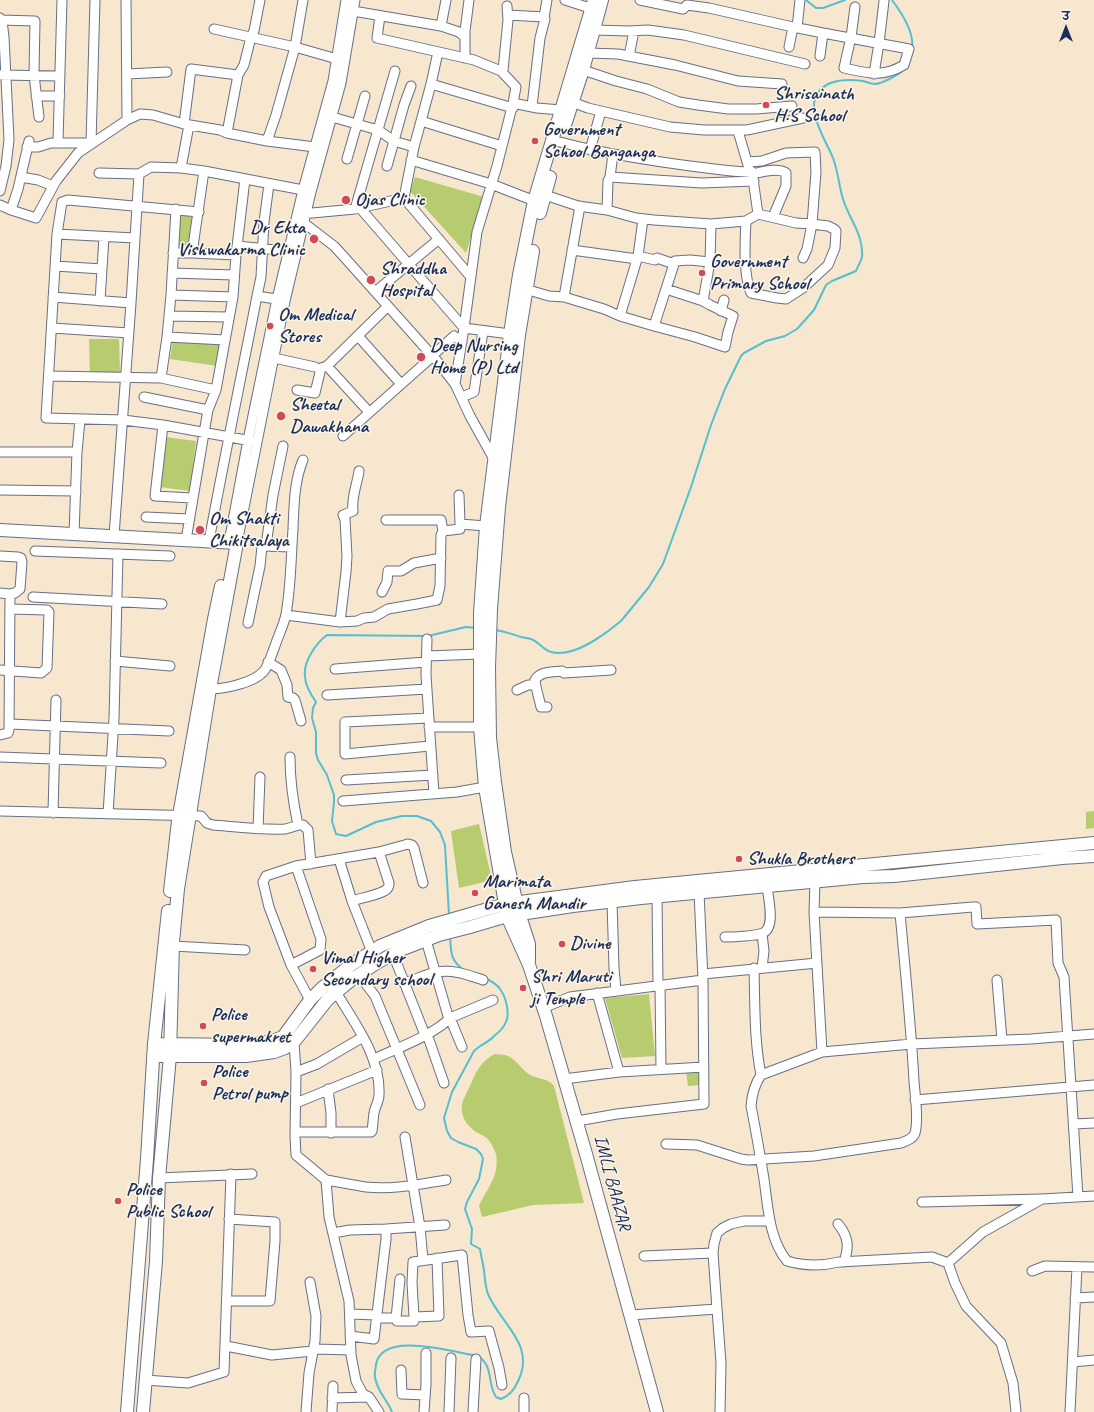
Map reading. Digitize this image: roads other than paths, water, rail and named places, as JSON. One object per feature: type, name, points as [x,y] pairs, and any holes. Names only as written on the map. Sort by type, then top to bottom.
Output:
[{"type":"main road","points":[[512,909],[492,760],[485,637],[486,526],[510,334],[519,275],[541,200],[588,53],[594,30],[597,5]]},
{"type":"main road","points":[[485,611],[497,526],[518,335],[541,200],[561,110],[597,5]]},
{"type":"main road","points":[[0,530],[233,542],[184,816],[153,1050],[147,1159],[127,1412]]},
{"type":"main road","points":[[485,637],[480,654],[480,727],[485,787],[512,909]]},
{"type":"main road","points":[[143,1412],[156,1261],[159,1178],[170,1051],[173,946],[184,816]]},
{"type":"main road","points":[[170,1051],[248,1045],[272,1041],[283,1037],[310,1000],[322,988],[351,965],[380,946],[429,926],[446,927],[512,909],[635,887],[1094,843]]},
{"type":"main road","points":[[512,909],[612,901],[815,881],[894,876],[1094,856]]},
{"type":"main road","name":"IMLI BAAZAR","points":[[512,909],[529,944],[529,965],[564,1079],[657,1412]]},
{"type":"main road","points":[[153,1050],[246,1056],[274,1052],[285,1048],[294,1042],[328,999],[359,974],[393,954],[426,940],[446,927]]},
{"type":"street","points":[[58,142],[62,0]]},
{"type":"street","points":[[91,143],[95,0]]},
{"type":"street","points":[[126,0],[127,120]]},
{"type":"street","points":[[227,132],[238,75],[244,65],[254,31],[260,0]]},
{"type":"street","points":[[267,141],[276,115],[295,47],[302,0]]},
{"type":"street","points":[[260,404],[274,358],[288,251],[311,192],[341,83],[349,12],[346,0]]},
{"type":"street","points":[[233,542],[281,300],[304,223],[302,214],[303,190],[333,81],[349,12],[355,0]]},
{"type":"street","points":[[441,26],[446,0]]},
{"type":"street","points":[[465,58],[465,37],[469,0]]},
{"type":"street","points":[[532,106],[540,38],[545,19],[544,17],[547,0]]},
{"type":"street","points":[[565,0],[597,5]]},
{"type":"street","points":[[640,0],[683,9],[688,5],[704,4],[795,27],[823,32],[851,37],[879,42],[909,49],[904,65],[894,71],[880,74],[844,68],[851,37],[855,7]]},
{"type":"street","points":[[789,47],[795,27],[800,0]]},
{"type":"street","points":[[874,74],[884,1]]},
{"type":"street","points":[[501,71],[503,70],[508,10],[544,17]]},
{"type":"street","points":[[349,12],[441,26],[459,32],[465,37]]},
{"type":"street","points":[[380,16],[377,38],[465,58],[501,71],[516,87],[513,106],[477,232],[455,384]]},
{"type":"street","points":[[0,191],[6,166],[9,140],[3,75],[1,20],[35,21],[34,75],[39,117]]},
{"type":"street","points":[[214,29],[295,47],[337,59]]},
{"type":"street","points":[[594,30],[648,30],[684,35],[805,64]]},
{"type":"street","points":[[630,56],[634,31]]},
{"type":"street","points":[[820,56],[823,32]]},
{"type":"street","points":[[404,198],[414,147],[438,52]]},
{"type":"street","points":[[588,53],[618,54],[675,65],[738,80],[782,84]]},
{"type":"street","points":[[181,168],[192,69],[238,75]]},
{"type":"street","points":[[583,70],[647,89],[679,102],[728,109],[756,109],[792,106]]},
{"type":"street","points":[[357,209],[395,71]]},
{"type":"street","points":[[127,74],[167,72]]},
{"type":"street","points":[[3,75],[60,76]]},
{"type":"street","points":[[431,84],[513,106],[532,106],[537,108],[561,110]]},
{"type":"street","points":[[387,166],[410,86]]},
{"type":"street","points":[[36,96],[60,96]]},
{"type":"street","points":[[347,159],[365,96]]},
{"type":"street","points":[[572,102],[601,111],[670,127],[704,130],[747,130],[803,118]]},
{"type":"street","points":[[590,150],[601,111]]},
{"type":"street","points":[[0,205],[36,218],[53,186],[78,153],[127,120],[140,114],[153,115],[187,124],[267,141],[315,147]]},
{"type":"street","points":[[322,117],[332,117],[378,130],[394,141],[414,147]]},
{"type":"street","points":[[421,121],[502,146]]},
{"type":"street","points":[[738,131],[752,176],[758,214]]},
{"type":"street","points":[[11,210],[21,177],[28,144],[38,147],[50,142],[91,143]]},
{"type":"street","points":[[560,142],[590,150],[752,176]]},
{"type":"street","points":[[747,162],[762,161],[786,153],[815,152],[816,172],[812,224],[804,258]]},
{"type":"street","points":[[607,210],[608,181],[610,177],[613,154]]},
{"type":"street","points":[[411,160],[541,200],[607,210],[643,219],[711,224],[746,221],[758,214],[796,223],[828,226],[836,231],[835,248],[828,265],[803,288],[786,299],[751,293],[748,286],[745,250],[746,221]]},
{"type":"street","points":[[99,173],[139,174],[151,167],[181,168],[303,190]]},
{"type":"street","points":[[610,177],[702,183],[783,170],[786,173],[786,186],[773,217]]},
{"type":"street","points":[[192,253],[204,171]]},
{"type":"street","points":[[114,536],[139,174]]},
{"type":"street","points":[[21,177],[38,180],[53,186]]},
{"type":"street","points":[[186,540],[208,410],[216,390],[229,317],[245,179]]},
{"type":"street","points":[[209,541],[228,437],[236,405],[261,277],[264,222],[269,184]]},
{"type":"street","points":[[302,214],[357,209],[404,198]]},
{"type":"street","points":[[404,198],[470,276]]},
{"type":"street","points":[[199,212],[65,200],[61,204],[57,234],[46,418],[123,420],[163,425],[253,441]]},
{"type":"street","points":[[564,297],[580,206]]},
{"type":"street","points":[[161,378],[171,295],[176,209]]},
{"type":"street","points":[[357,209],[464,328],[510,334]]},
{"type":"street","points":[[620,316],[637,257],[643,219]]},
{"type":"street","points":[[304,223],[334,246],[455,384],[470,416],[502,475]]},
{"type":"street","points":[[703,301],[710,262],[711,224]]},
{"type":"street","points":[[57,234],[135,238]]},
{"type":"street","points":[[100,301],[104,237]]},
{"type":"street","points":[[375,292],[439,238]]},
{"type":"street","points":[[173,253],[236,251],[263,248],[288,251]]},
{"type":"street","points":[[572,250],[655,260],[657,258],[674,264]]},
{"type":"street","points":[[654,326],[675,261],[690,260],[710,262]]},
{"type":"street","points":[[55,266],[102,269]]},
{"type":"street","points":[[172,273],[234,275]]},
{"type":"street","points":[[525,289],[549,296],[564,297],[604,309],[620,316],[725,347],[733,316],[710,306],[703,301],[666,289]]},
{"type":"street","points":[[171,295],[232,297]]},
{"type":"street","points":[[257,296],[281,300]]},
{"type":"street","points":[[53,297],[131,303]]},
{"type":"street","points":[[721,311],[724,300]]},
{"type":"street","points":[[297,390],[319,395],[321,368],[327,366],[387,307]]},
{"type":"street","points":[[169,316],[229,317]]},
{"type":"street","points":[[52,328],[129,333]]},
{"type":"street","points":[[462,397],[474,392],[483,331]]},
{"type":"street","points":[[358,336],[401,384]]},
{"type":"street","points":[[343,436],[454,336],[462,342]]},
{"type":"street","points":[[167,337],[225,340]]},
{"type":"street","points":[[274,358],[315,367]]},
{"type":"street","points":[[327,366],[369,412]]},
{"type":"street","points":[[49,376],[161,378],[216,390]]},
{"type":"street","points":[[144,397],[208,410]]},
{"type":"street","points":[[74,534],[77,452],[80,420]]},
{"type":"street","points":[[163,425],[155,496],[192,498]]},
{"type":"street","points":[[266,546],[273,495],[283,446]]},
{"type":"street","points":[[0,452],[77,452]]},
{"type":"street","points":[[206,689],[234,685],[253,679],[264,671],[268,662],[286,615],[290,577],[294,504],[299,469],[303,460]]},
{"type":"street","points":[[340,622],[347,556],[345,519],[343,515],[353,511],[353,500],[359,471]]},
{"type":"street","points":[[0,490],[76,490]]},
{"type":"street","points":[[442,531],[460,529],[459,495]]},
{"type":"street","points":[[146,517],[189,519]]},
{"type":"street","points":[[286,615],[340,622],[357,621],[364,618],[374,617],[388,609],[437,600],[440,586],[441,520],[386,520]]},
{"type":"street","points":[[460,524],[486,526]]},
{"type":"street","points":[[248,623],[260,566],[262,546],[292,547]]},
{"type":"street","points":[[35,551],[170,556]]},
{"type":"street","points":[[108,814],[113,728],[118,554]]},
{"type":"street","points":[[0,556],[21,558],[20,589],[15,594],[0,593]]},
{"type":"street","points":[[382,592],[387,582],[388,571],[401,570],[414,563],[441,558]]},
{"type":"street","points":[[0,735],[8,733],[10,724],[4,671],[10,594]]},
{"type":"street","points":[[33,598],[162,604]]},
{"type":"street","points":[[4,671],[41,672],[47,668],[49,612],[47,610],[10,609]]},
{"type":"street","points":[[427,639],[427,689],[434,794]]},
{"type":"street","points":[[335,669],[480,654]]},
{"type":"street","points":[[115,661],[170,666]]},
{"type":"street","points":[[268,662],[281,670],[287,685],[288,698],[293,698],[296,700],[301,721]]},
{"type":"street","points":[[547,707],[541,708],[535,685],[537,676],[546,673],[611,670]]},
{"type":"street","points":[[517,690],[528,685],[535,685]]},
{"type":"street","points":[[327,695],[427,689]]},
{"type":"street","points":[[53,813],[54,725],[56,700]]},
{"type":"street","points":[[430,746],[345,754],[345,722],[429,722],[480,727]]},
{"type":"street","points":[[10,724],[169,731]]},
{"type":"street","points":[[0,757],[161,763]]},
{"type":"street","points":[[290,757],[290,780],[293,804],[298,824]]},
{"type":"street","points":[[346,780],[433,775]]},
{"type":"street","points":[[258,829],[260,776]]},
{"type":"street","points":[[343,801],[434,794],[485,787]]},
{"type":"street","points":[[0,811],[202,816],[207,823],[213,825],[258,829],[293,828],[298,824]]},
{"type":"street","points":[[298,824],[303,825],[308,830],[311,864]]},
{"type":"street","points":[[310,1000],[291,965],[269,907],[263,882],[266,876],[296,866],[380,852],[408,844],[412,845],[414,848],[423,883]]},
{"type":"street","points":[[352,901],[387,890],[388,887],[380,852]]},
{"type":"street","points":[[339,859],[352,901],[372,952]]},
{"type":"street","points":[[291,965],[320,950],[321,946],[321,939],[296,866]]},
{"type":"street","points":[[815,881],[814,912],[822,1052]]},
{"type":"street","points":[[725,937],[762,934],[767,930],[770,926],[770,919],[766,886]]},
{"type":"street","points":[[576,1121],[617,1114],[704,1104],[703,977],[699,892]]},
{"type":"street","points":[[657,896],[661,1069]]},
{"type":"street","points":[[612,901],[616,990]]},
{"type":"street","points":[[814,912],[900,913],[974,907],[976,908],[977,924],[1056,920],[1058,963],[1064,977],[1069,1036],[1078,1197]]},
{"type":"street","points":[[666,1144],[697,1145],[741,1159],[814,1156],[901,1143],[911,1138],[914,1135],[916,1126],[915,1100],[912,1044],[900,913]]},
{"type":"street","points":[[761,1075],[758,1062],[756,1025],[758,968],[764,951],[762,934]]},
{"type":"street","points":[[426,940],[448,1016],[462,1047]]},
{"type":"street","points":[[173,946],[245,950]]},
{"type":"street","points":[[393,954],[444,1083]]},
{"type":"street","points":[[543,1008],[570,998],[597,993],[659,985],[758,968],[817,963]]},
{"type":"street","points":[[404,983],[436,972],[460,973],[483,980]]},
{"type":"street","points":[[359,974],[375,996],[420,1105]]},
{"type":"street","points":[[997,980],[1002,1040]]},
{"type":"street","points":[[295,1132],[330,1133],[372,1131],[374,1111],[379,1101],[377,1070],[374,1059],[363,1037],[336,992]]},
{"type":"street","points":[[597,993],[619,1072]]},
{"type":"street","points":[[374,1059],[426,1035],[450,1018],[493,1000]]},
{"type":"street","points":[[948,1263],[932,1257],[844,1262],[825,1265],[787,1261],[776,1243],[770,1221],[761,1158],[751,1106],[752,1093],[755,1083],[761,1075],[822,1052],[912,1044],[1031,1039],[1094,1034]]},
{"type":"street","points":[[296,1072],[317,1064],[363,1037]]},
{"type":"street","points":[[294,1042],[296,1072],[296,1156],[326,1180],[366,1187],[388,1188],[413,1186],[446,1180]]},
{"type":"street","points":[[564,1079],[619,1072],[704,1067]]},
{"type":"street","points":[[296,1103],[377,1070]]},
{"type":"street","points":[[915,1100],[1094,1085]]},
{"type":"street","points":[[328,1090],[330,1133]]},
{"type":"street","points":[[1074,1124],[1094,1124]]},
{"type":"street","points":[[405,1137],[420,1227],[423,1260]]},
{"type":"street","points":[[145,1380],[188,1383],[224,1372],[231,1174]]},
{"type":"street","points":[[159,1178],[252,1174]]},
{"type":"street","points":[[326,1180],[330,1217],[351,1314],[351,1350],[356,1381],[363,1394],[369,1397],[379,1412]]},
{"type":"street","points":[[922,1202],[1094,1196]]},
{"type":"street","points":[[948,1263],[983,1232],[1042,1199]]},
{"type":"street","points":[[227,1302],[270,1301],[275,1241],[275,1222],[229,1219]]},
{"type":"street","points":[[720,1412],[721,1363],[713,1253],[714,1244],[717,1233],[723,1228],[732,1224],[744,1221],[770,1221]]},
{"type":"street","points":[[838,1224],[846,1237],[848,1250],[844,1262]]},
{"type":"street","points":[[333,1233],[350,1230],[445,1225]]},
{"type":"street","points":[[350,1336],[374,1339],[386,1229]]},
{"type":"street","points":[[644,1256],[713,1253]]},
{"type":"street","points":[[351,1314],[396,1318],[397,1321],[414,1321],[412,1283],[413,1262],[462,1255],[471,1332],[489,1331],[502,1385]]},
{"type":"street","points":[[414,1317],[439,1316],[437,1258]]},
{"type":"street","points":[[948,1263],[955,1283],[966,1306],[1001,1344],[1012,1383],[1016,1412]]},
{"type":"street","points":[[1032,1271],[1045,1266],[1094,1268]]},
{"type":"street","points":[[1070,1412],[1077,1267]]},
{"type":"street","points":[[396,1318],[400,1279]]},
{"type":"street","points":[[306,1412],[309,1373],[314,1350],[316,1316],[310,1282]]},
{"type":"street","points":[[1075,1298],[1094,1297]]},
{"type":"street","points":[[630,1315],[717,1309]]},
{"type":"street","points":[[226,1346],[272,1355],[314,1350],[351,1350]]},
{"type":"street","points":[[424,1412],[426,1353]]},
{"type":"street","points":[[449,1412],[451,1358]]},
{"type":"street","points":[[473,1412],[476,1359]]},
{"type":"street","points":[[1073,1362],[1094,1360]]},
{"type":"street","points":[[401,1370],[402,1394],[425,1395]]},
{"type":"street","points":[[332,1412],[333,1386]]},
{"type":"street","points":[[332,1398],[369,1397]]},
{"type":"street","points":[[524,1398],[524,1412]]},
{"type":"waterway","points":[[806,0],[816,8],[823,8],[845,0]]},
{"type":"waterway","points":[[892,0],[903,16],[909,29],[912,49]]},
{"type":"waterway","points":[[495,630],[532,639],[551,652],[569,652],[579,649],[597,639],[621,621],[649,587],[663,564],[691,487],[711,425],[725,389],[741,356],[766,341],[785,336],[797,329],[814,310],[826,285],[856,271],[862,259],[861,241],[846,206],[835,163],[821,133],[815,115],[815,97],[824,86],[834,82],[852,80],[878,84],[902,71]]},
{"type":"waterway","points":[[449,915],[445,845],[440,832],[431,821],[417,816],[402,816],[376,822],[346,836],[336,834],[332,821],[334,795],[327,775],[318,760],[316,753],[316,732],[312,718],[313,708],[316,702],[307,686],[305,671],[311,653],[327,635],[428,636],[466,627],[477,628]]},
{"type":"waterway","points":[[450,936],[452,955],[459,967],[464,970]]},
{"type":"waterway","points":[[392,1412],[378,1387],[375,1374],[376,1364],[381,1354],[392,1348],[421,1346],[478,1356],[486,1365],[493,1392],[496,1397],[501,1399],[510,1393],[514,1388],[519,1379],[523,1366],[523,1355],[519,1344],[514,1334],[493,1305],[488,1294],[480,1249],[471,1244],[472,1229],[465,1209],[479,1179],[483,1159],[481,1154],[476,1149],[451,1138],[447,1131],[444,1118],[452,1092],[474,1051],[499,1032],[505,1024],[507,1018],[507,1005],[502,992],[496,984],[485,978]]},
{"type":"place","name":"Shrisainath H.S School","points":[[766,105]]},
{"type":"place","name":"Government School Banganga","points":[[535,141]]},
{"type":"place","name":"Ojas Clinic","points":[[346,200]]},
{"type":"place","name":"Dr Ekta Vishwakarma Clinic","points":[[314,239]]},
{"type":"place","name":"Government Primary School","points":[[702,273]]},
{"type":"place","name":"Shraddha Hospital","points":[[371,280]]},
{"type":"place","name":"Om Medical Stores","points":[[270,326]]},
{"type":"place","name":"Deep Nursing Home (P) Ltd","points":[[421,357]]},
{"type":"place","name":"Sheetal Dawakhana","points":[[281,416]]},
{"type":"place","name":"Om Shakti Chikitsalaya","points":[[200,530]]},
{"type":"place","name":"Shukla Brothers","points":[[739,859]]},
{"type":"place","name":"Marimata Ganesh Mandir","points":[[475,893]]},
{"type":"place","name":"Divine","points":[[562,944]]},
{"type":"place","name":"Vimal Higher Secondary school","points":[[313,969]]},
{"type":"place","name":"Shri Maruti ji Temple","points":[[523,988]]},
{"type":"place","name":"Police supermakret","points":[[203,1026]]},
{"type":"place","name":"Police Petrol pump","points":[[204,1083]]},
{"type":"place","name":"Police Public School","points":[[118,1201]]}]
